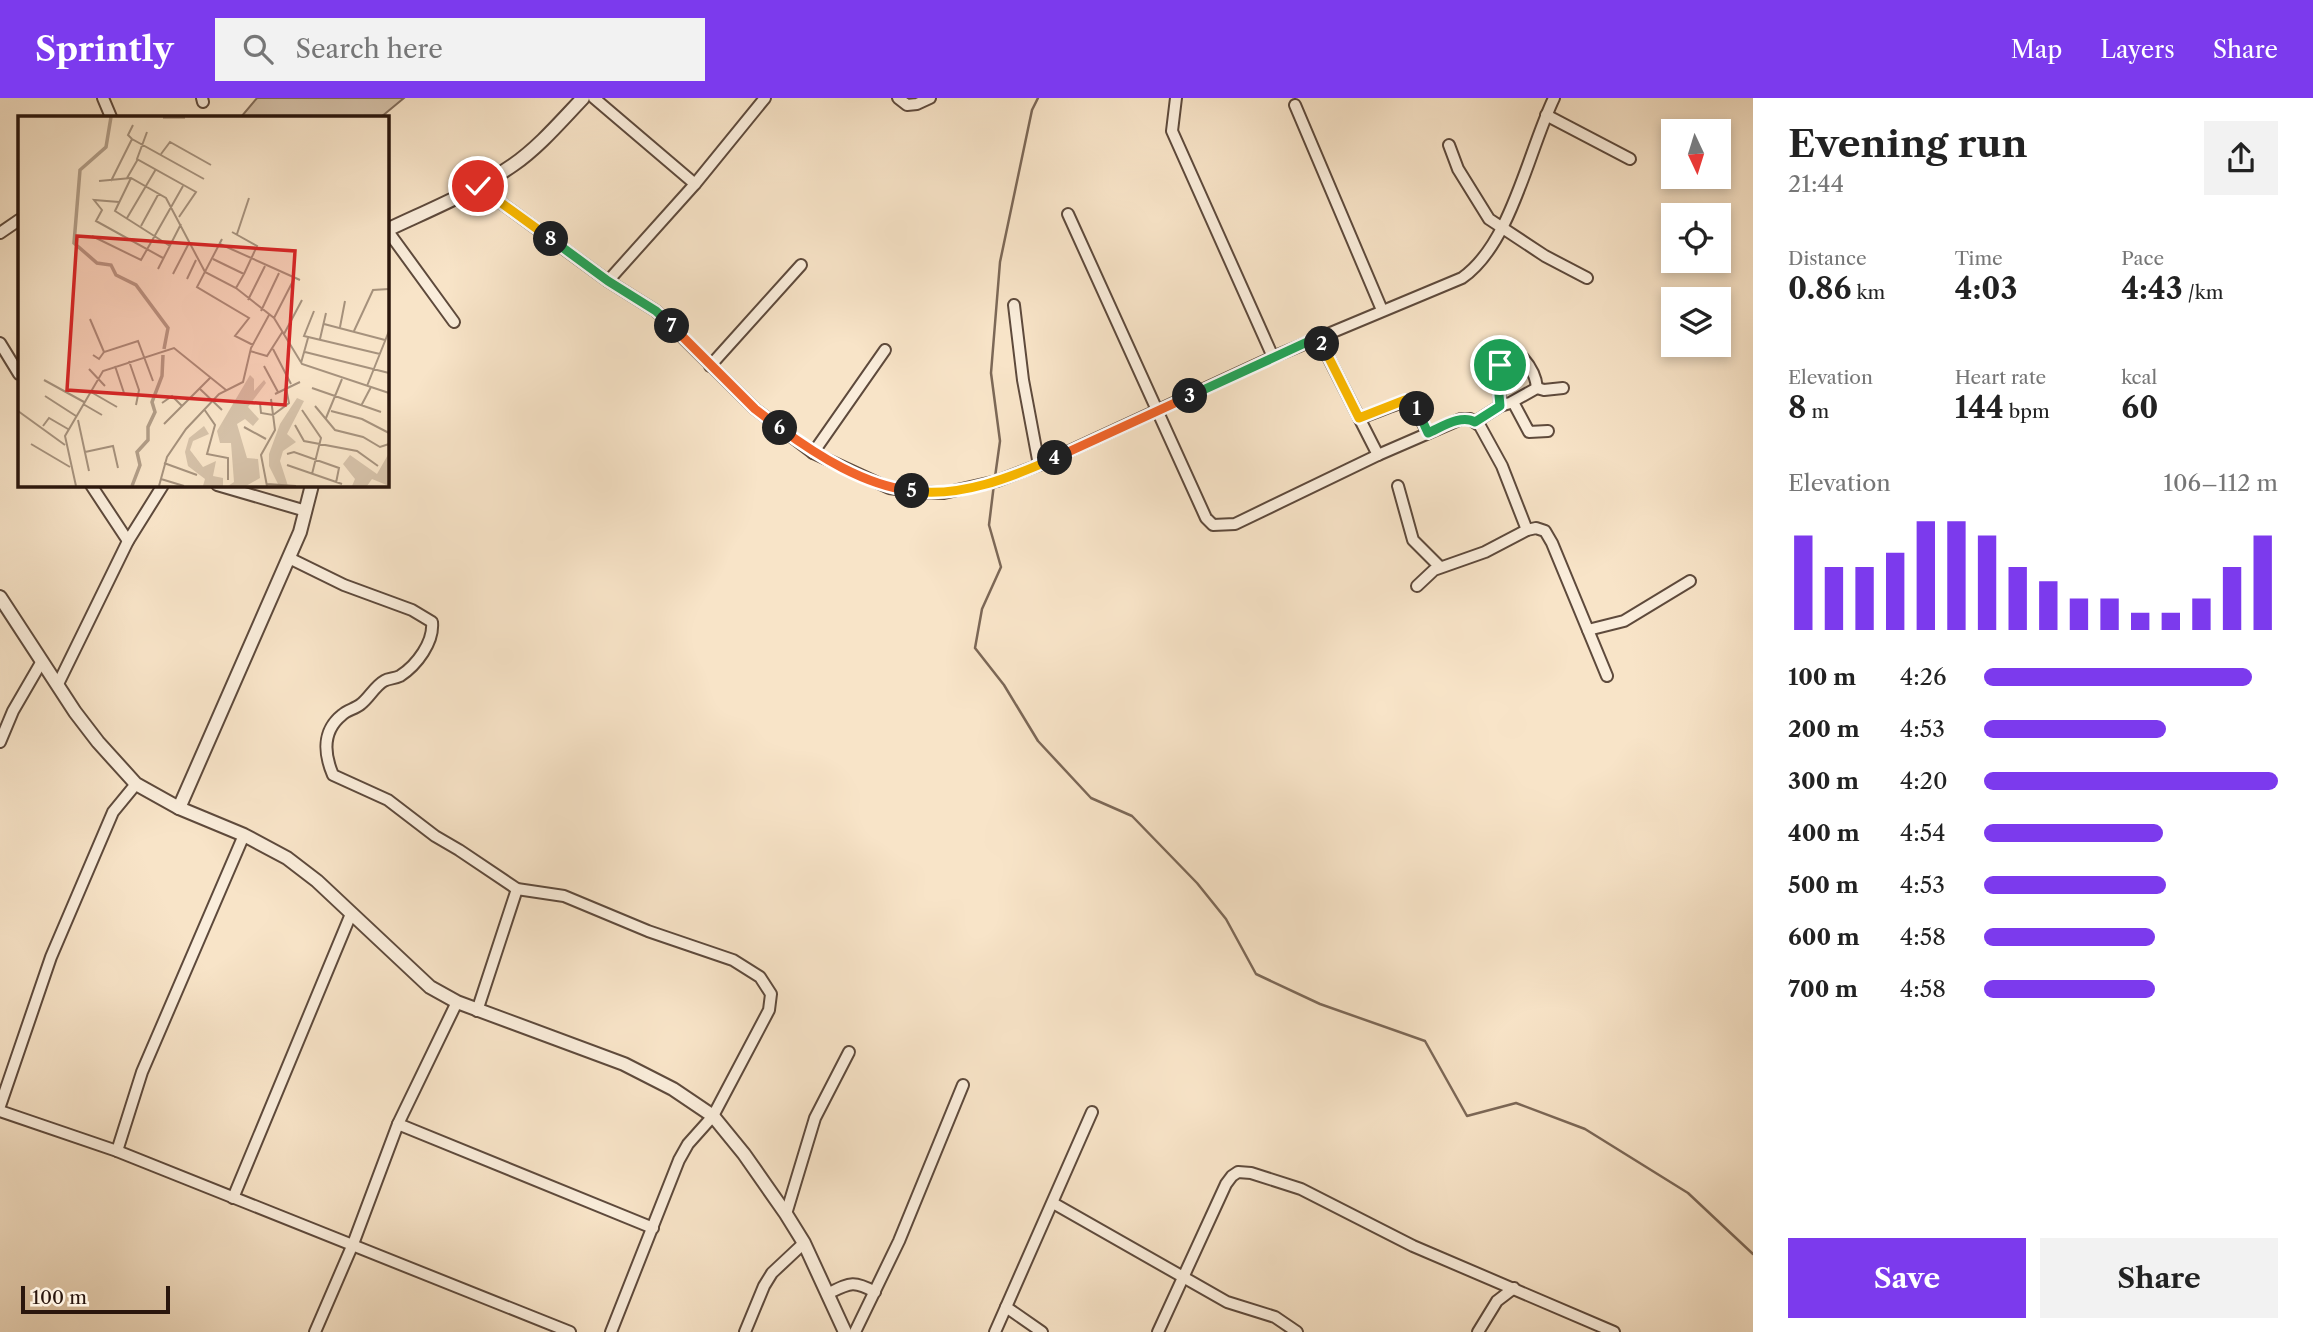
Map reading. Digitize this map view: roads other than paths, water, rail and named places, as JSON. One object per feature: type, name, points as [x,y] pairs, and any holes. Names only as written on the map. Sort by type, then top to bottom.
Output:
[{"type":"street","points":[[103,98],[111,116]]},
{"type":"street","points":[[388,230],[478,186],[512,166],[531,151],[583,98]]},
{"type":"street","points":[[594,98],[695,184]]},
{"type":"street","points":[[608,281],[695,184],[765,98]]},
{"type":"street","points":[[898,98],[907,105],[930,98]]},
{"type":"street","points":[[1176,98],[1172,131],[1273,357]]},
{"type":"street","points":[[478,186],[608,281],[656,311],[755,409],[813,453],[889,488],[944,493],[993,482],[1039,465],[1273,357],[1462,278],[1476,269],[1502,228],[1554,98]]},
{"type":"street","points":[[1295,106],[1382,310]]},
{"type":"street","points":[[1546,115],[1630,159]]},
{"type":"street","points":[[1449,145],[1458,169],[1489,219],[1545,256],[1587,278]]},
{"type":"street","points":[[1068,214],[1206,518],[1213,525],[1235,524],[1378,455],[1461,419],[1470,419],[1475,422],[1502,466],[1527,530]]},
{"type":"street","points":[[0,233],[18,221]]},
{"type":"street","points":[[388,231],[454,322]]},
{"type":"street","points":[[709,366],[801,265]]},
{"type":"street","points":[[1014,305],[1023,380],[1039,465]]},
{"type":"street","points":[[1318,337],[1378,455]]},
{"type":"street","points":[[2,349],[18,373]]},
{"type":"street","points":[[813,453],[885,350]]},
{"type":"street","points":[[1500,406],[1498,369],[1500,365],[1514,358],[1524,358],[1530,365],[1536,377],[1537,388]]},
{"type":"street","points":[[1475,422],[1537,388],[1563,388]]},
{"type":"street","points":[[1359,418],[1405,400],[1411,401],[1428,433]]},
{"type":"street","points":[[1513,401],[1529,432],[1548,431]]},
{"type":"street","points":[[92,486],[128,541]]},
{"type":"street","points":[[58,684],[128,541],[162,486]]},
{"type":"street","points":[[220,486],[306,511]]},
{"type":"street","points":[[179,808],[289,558],[312,486]]},
{"type":"street","points":[[1398,486],[1413,540],[1440,567]]},
{"type":"street","points":[[1417,586],[1428,574],[1440,567],[1485,552],[1536,528],[1549,535],[1607,676]]},
{"type":"street","points":[[289,558],[344,585],[412,610],[432,622],[432,636],[422,654],[403,674],[385,680],[359,706],[341,715],[337,721],[326,739],[325,746],[333,775],[388,800],[435,836],[517,889],[564,896],[648,931],[733,960],[760,976],[771,994],[769,1010],[713,1116],[688,1144],[611,1332]]},
{"type":"street","points":[[1588,630],[1624,621],[1689,581]]},
{"type":"street","points":[[0,597],[98,742],[136,784],[179,808],[244,835],[297,866],[317,881],[430,987],[477,1010],[624,1064],[673,1089],[713,1116],[744,1154],[804,1242],[845,1332]]},
{"type":"street","points":[[0,742],[13,711],[42,661]]},
{"type":"street","points":[[136,784],[113,812],[51,957],[0,1108],[117,1151],[570,1332]]},
{"type":"street","points":[[117,1151],[142,1072],[244,835]]},
{"type":"street","points":[[477,1010],[517,889]]},
{"type":"street","points":[[233,1198],[351,914]]},
{"type":"street","points":[[315,1332],[353,1244],[398,1124],[457,1002]]},
{"type":"street","points":[[786,1214],[815,1118],[849,1052]]},
{"type":"street","points":[[855,1332],[899,1241],[963,1085]]},
{"type":"street","points":[[995,1332],[1092,1112]]},
{"type":"street","points":[[398,1124],[653,1228]]},
{"type":"street","points":[[1158,1332],[1226,1184],[1232,1175],[1238,1172],[1251,1173],[1301,1189],[1413,1246],[1614,1332]]},
{"type":"street","points":[[1054,1203],[1183,1279],[1227,1302],[1275,1317],[1297,1332]]},
{"type":"street","points":[[745,1332],[772,1273],[804,1242]]},
{"type":"street","points":[[827,1294],[849,1283],[857,1283],[875,1293]]},
{"type":"street","points":[[1478,1332],[1497,1301],[1514,1288]]},
{"type":"street","points":[[1006,1307],[1042,1332]]},
{"type":"waterway","points":[[995,477],[1000,441],[991,373],[1000,262],[1032,110],[1038,98]]},
{"type":"waterway","points":[[994,484],[989,525],[1001,567],[982,609],[975,648],[1004,685],[1038,741],[1091,798],[1132,816],[1197,883],[1226,919],[1256,974],[1320,1004],[1425,1041],[1467,1116],[1516,1103],[1585,1129],[1688,1193],[1753,1254]]}]
